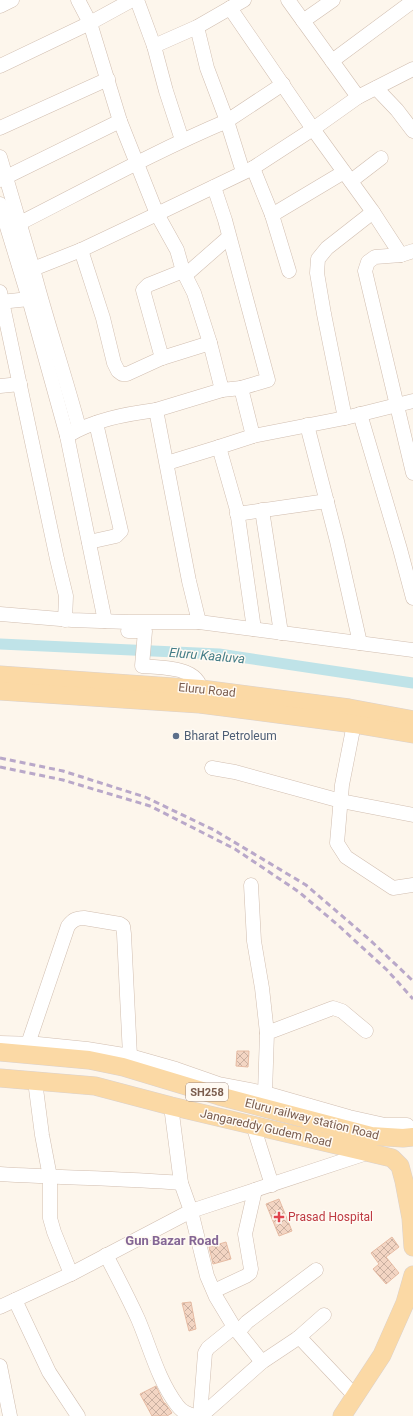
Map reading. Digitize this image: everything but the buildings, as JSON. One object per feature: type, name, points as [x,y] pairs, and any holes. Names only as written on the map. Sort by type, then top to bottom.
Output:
[{"type":"main road","name":"Eluru Road","points":[[0,675],[201,696],[349,708],[413,720]]},
{"type":"main road","name":"Eluru Road","points":[[0,691],[201,696],[413,734]]},
{"type":"main road","name":"Eluru railway station Road","points":[[0,1052],[89,1060],[123,1067],[219,1096],[371,1136],[403,1138],[410,1131]]},
{"type":"main road","name":"Jangareddy Gudem Road","points":[[0,1078],[95,1086],[171,1106],[392,1158],[400,1166],[404,1181],[411,1218],[413,1246]]},
{"type":"main road","points":[[342,1416],[407,1313],[413,1275]]},
{"type":"street","points":[[0,6],[12,0]]},
{"type":"street","points":[[78,0],[90,23],[120,121],[138,162],[157,214],[177,250],[182,271],[194,293],[210,343],[222,390]]},
{"type":"street","points":[[0,66],[90,23],[132,0]]},
{"type":"street","points":[[137,0],[154,46],[166,91],[182,140]]},
{"type":"street","points":[[154,46],[197,27],[244,0]]},
{"type":"street","points":[[288,0],[358,97]]},
{"type":"street","points":[[303,21],[333,0]]},
{"type":"street","points":[[332,61],[413,1]]},
{"type":"street","points":[[230,8],[313,129],[373,212],[407,253]]},
{"type":"street","points":[[197,27],[207,68],[227,121],[248,170],[272,215],[289,271]]},
{"type":"street","points":[[68,620],[65,588],[57,559],[20,384],[10,299],[28,272],[80,250],[248,170],[313,129],[358,97],[413,68]]},
{"type":"street","points":[[0,128],[108,79]]},
{"type":"street","points":[[20,223],[182,140],[227,121],[283,84]]},
{"type":"street","points":[[376,88],[397,110],[413,131]]},
{"type":"street","points":[[3,178],[120,121]]},
{"type":"street","points":[[0,157],[3,178],[20,223],[28,272]]},
{"type":"street","points":[[272,215],[381,158]]},
{"type":"street","points":[[67,436],[79,428],[124,415],[156,410],[222,390],[241,388],[268,380],[229,236],[214,187]]},
{"type":"street","points":[[0,204],[28,272],[40,295],[67,382],[79,428]]},
{"type":"street","points":[[345,418],[317,273],[318,259],[327,248],[373,212]]},
{"type":"street","points":[[162,358],[143,290],[145,287],[182,271],[189,272],[229,236]]},
{"type":"street","points":[[80,250],[104,318],[114,364],[118,371],[122,374],[127,374],[162,358],[210,343]]},
{"type":"street","points":[[407,253],[376,258],[368,262],[365,271],[413,473]]},
{"type":"street","points":[[10,299],[67,436],[105,621]]},
{"type":"street","points":[[0,386],[20,384]]},
{"type":"street","points":[[241,388],[253,436]]},
{"type":"street","points":[[167,462],[253,436],[345,418],[396,404],[413,401]]},
{"type":"street","points":[[156,410],[189,581],[199,622]]},
{"type":"street","points":[[360,414],[408,556],[413,598]]},
{"type":"street","points":[[89,542],[116,536],[121,531],[96,423]]},
{"type":"street","points":[[307,425],[338,541],[360,643]]},
{"type":"street","points":[[219,447],[237,514],[254,629]]},
{"type":"street","points":[[237,514],[327,502]]},
{"type":"street","points":[[262,510],[281,633]]},
{"type":"street","points":[[0,614],[68,620],[105,621],[145,631],[142,666],[186,672],[198,682],[201,696]]},
{"type":"street","points":[[128,627],[199,622],[413,650]]},
{"type":"street","points":[[354,724],[342,785],[337,843],[346,857],[393,888],[413,885]]},
{"type":"street","points":[[212,768],[235,772],[341,801],[413,815]]},
{"type":"street","points":[[251,885],[254,941],[262,988],[267,1033],[265,1093]]},
{"type":"street","points":[[28,1044],[68,926],[73,920],[84,918],[120,924],[122,926],[124,934],[130,1056]]},
{"type":"street","points":[[267,1033],[333,1008],[342,1011],[366,1032]]},
{"type":"street","points":[[0,1043],[87,1049],[130,1056],[176,1069],[219,1084],[265,1093],[350,1117],[410,1131]]},
{"type":"street","points":[[35,1081],[42,1135],[50,1177],[50,1218],[71,1274]]},
{"type":"street","points":[[171,1106],[182,1183],[191,1211],[207,1276],[236,1330],[262,1362]]},
{"type":"street","points":[[253,1125],[272,1185]]},
{"type":"street","points":[[0,1307],[71,1274],[191,1211],[370,1152]]},
{"type":"street","points":[[0,1174],[50,1177],[114,1178],[182,1183]]},
{"type":"street","points":[[214,1291],[250,1273],[251,1269],[245,1234],[254,1190]]},
{"type":"street","points":[[106,1255],[138,1319],[169,1394],[178,1407],[184,1412],[195,1416]]},
{"type":"street","points":[[200,1416],[205,1353],[208,1348],[236,1330],[316,1270]]},
{"type":"street","points":[[15,1300],[49,1372],[78,1416]]},
{"type":"street","points":[[200,1416],[262,1362],[298,1338],[324,1315]]},
{"type":"street","points":[[298,1338],[303,1341],[355,1396]]},
{"type":"street","points":[[0,1366],[10,1416]]},
{"type":"waterway","name":"Eluru Kaaluva","points":[[0,644],[219,654],[413,683]]},
{"type":"railway","points":[[0,758],[63,771],[145,797],[214,830],[306,885],[370,940],[413,981]]},
{"type":"railway","points":[[0,767],[63,780],[150,806],[235,849],[299,892],[387,970],[413,999]]},
{"type":"place","name":"Bharat Petroleum","points":[[176,736]]},
{"type":"place","name":"Prasad Hospital","points":[[279,1217]]},
{"type":"district","name":"Gun Bazar Road","points":[[172,1240]]}]
